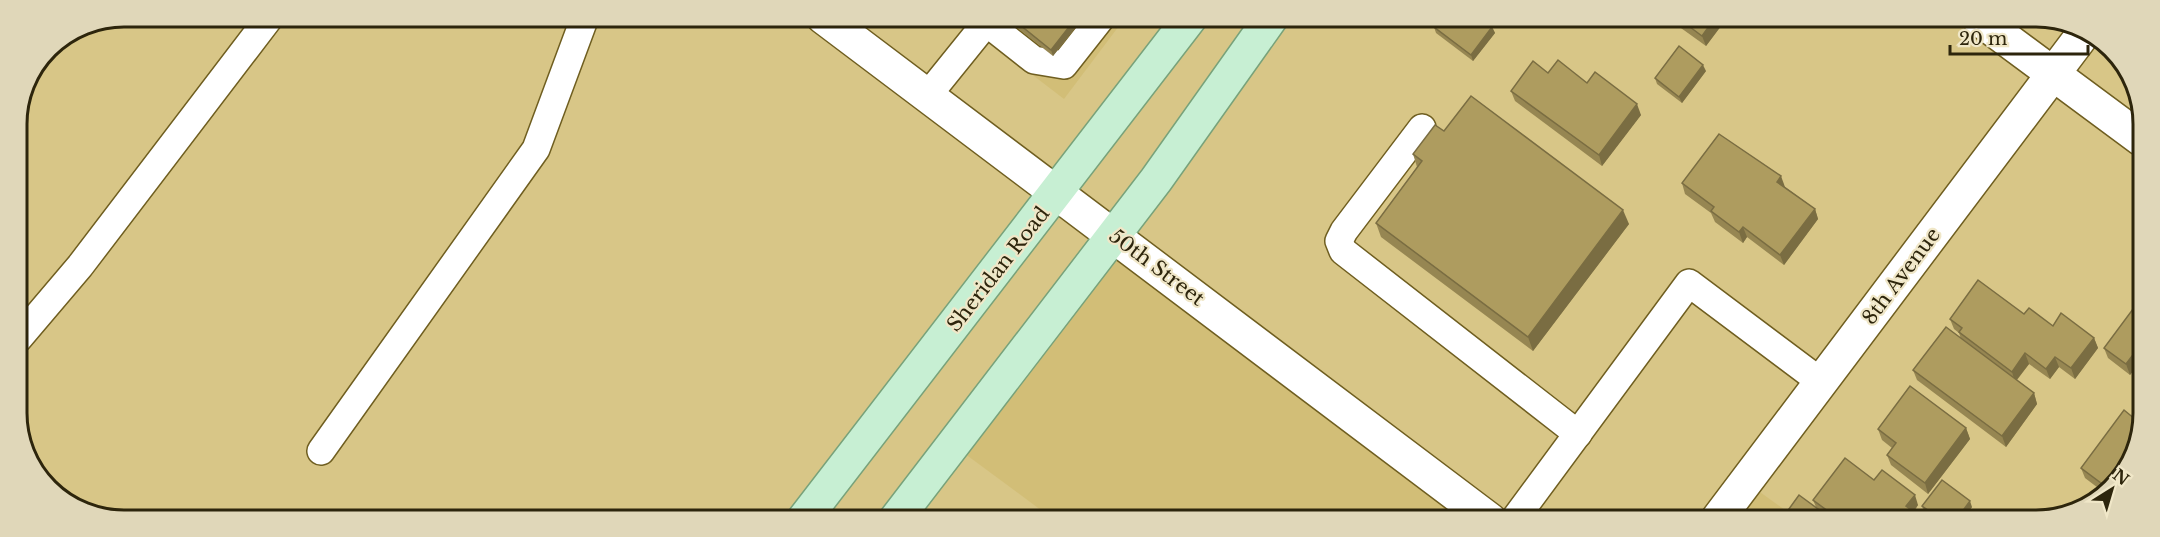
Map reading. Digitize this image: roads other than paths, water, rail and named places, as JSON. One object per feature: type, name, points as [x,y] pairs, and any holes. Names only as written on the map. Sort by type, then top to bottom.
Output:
[{"type":"main road","name":"Sheridan Road","points":[[811,510],[1183,27]]},
{"type":"main road","points":[[903,510],[1156,180],[1265,27]]},
{"type":"street","name":"50th Street","points":[[836,27],[1114,234],[1477,510]]},
{"type":"street","points":[[1990,27],[2133,134]]},
{"type":"street","name":"8th Avenue","points":[[1725,510],[2080,38]]},
{"type":"lane","points":[[27,328],[80,266],[262,27]]},
{"type":"lane","points":[[321,451],[536,149],[581,27]]},
{"type":"lane","points":[[928,95],[983,27]]},
{"type":"lane","points":[[997,27],[1034,60],[1064,64],[1094,27]]},
{"type":"lane","points":[[1422,128],[1344,231],[1339,241],[1343,251],[1578,434]]},
{"type":"lane","points":[[1521,510],[1689,283],[1821,382]]}]
